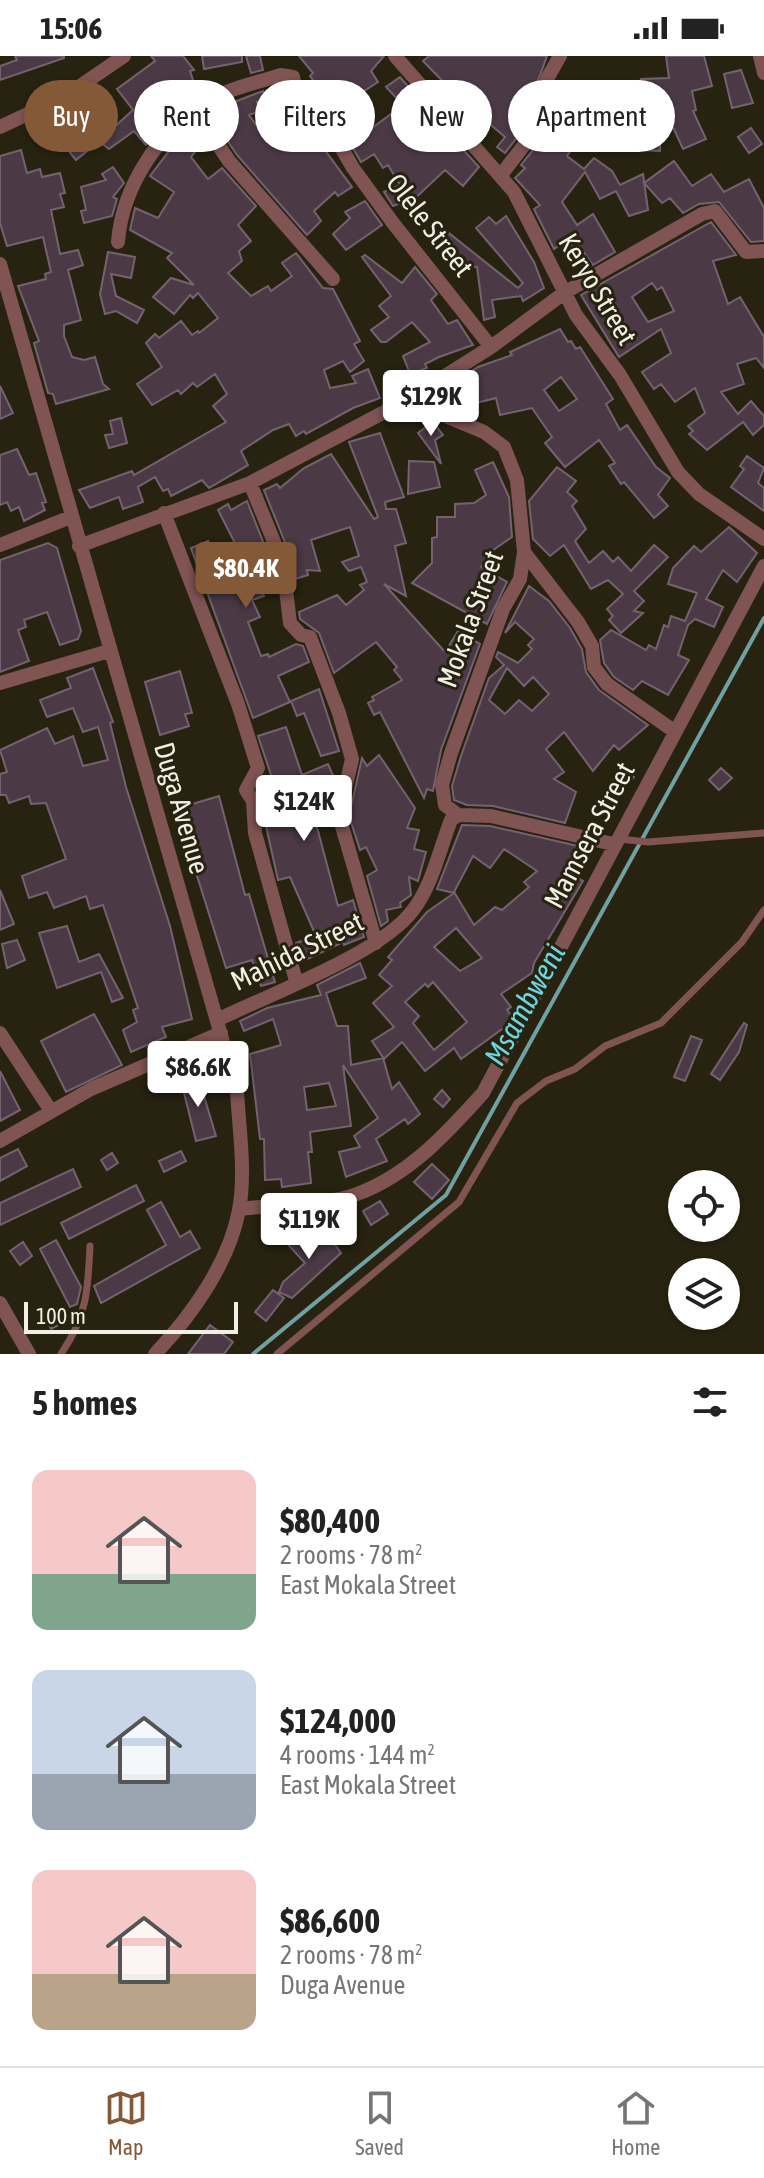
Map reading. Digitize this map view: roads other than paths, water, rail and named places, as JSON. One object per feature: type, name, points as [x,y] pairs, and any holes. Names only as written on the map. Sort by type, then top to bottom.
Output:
[{"type":"street","name":"Keryo Street","points":[[395,56],[514,192],[564,293],[678,472],[699,494],[764,539]]},
{"type":"street","points":[[501,175],[528,140],[548,77],[560,56]]},
{"type":"street","points":[[760,56],[764,73]]},
{"type":"street","points":[[0,127],[64,97],[118,58]]},
{"type":"street","name":"Olele Street","points":[[239,88],[281,75],[293,77],[298,101],[333,133],[353,168],[393,223],[491,347]]},
{"type":"street","name":"Olele Street","points":[[118,242],[120,216],[130,191],[153,152]]},
{"type":"street","points":[[223,152],[333,279]]},
{"type":"street","points":[[79,546],[250,483],[407,400],[491,347],[564,293],[708,211],[715,211],[746,252],[764,251]]},
{"type":"street","name":"Duga Avenue","points":[[0,264],[237,1091],[239,1209],[226,1253],[206,1288],[155,1354]]},
{"type":"street","name":"Mokala Street","points":[[407,400],[484,432],[504,447],[517,480],[524,552],[520,579],[503,609],[468,700],[442,785],[445,805],[458,815]]},
{"type":"street","points":[[250,483],[283,564],[290,623],[301,635],[310,637],[352,759],[339,816],[376,943]]},
{"type":"street","points":[[164,513],[238,704],[258,768],[246,790],[253,801],[255,833],[296,981]]},
{"type":"street","points":[[0,545],[71,517]]},
{"type":"street","points":[[524,552],[578,622],[592,646],[594,667],[607,684],[674,731]]},
{"type":"street","name":"Mamsera Street","points":[[239,1209],[355,1195],[397,1174],[443,1137],[483,1093],[764,566]]},
{"type":"street","points":[[0,683],[109,651]]},
{"type":"street","points":[[458,815],[491,816],[615,841]]},
{"type":"street","name":"Mahida Street","points":[[0,1141],[91,1089],[219,1026],[296,981],[376,943],[414,909],[451,820],[458,815]]},
{"type":"street","points":[[0,1033],[51,1111]]},
{"type":"street","points":[[0,1303],[29,1354]]},
{"type":"lane","points":[[615,841],[648,842],[764,833]]},
{"type":"lane","points":[[277,1354],[459,1202],[517,1103],[546,1081],[575,1069],[605,1046],[661,1023],[742,942],[764,910]]},
{"type":"lane","points":[[61,1354],[78,1329],[87,1298],[90,1246]]},
{"type":"waterway","name":"Msambweni","points":[[253,1354],[446,1195],[764,618]]}]
